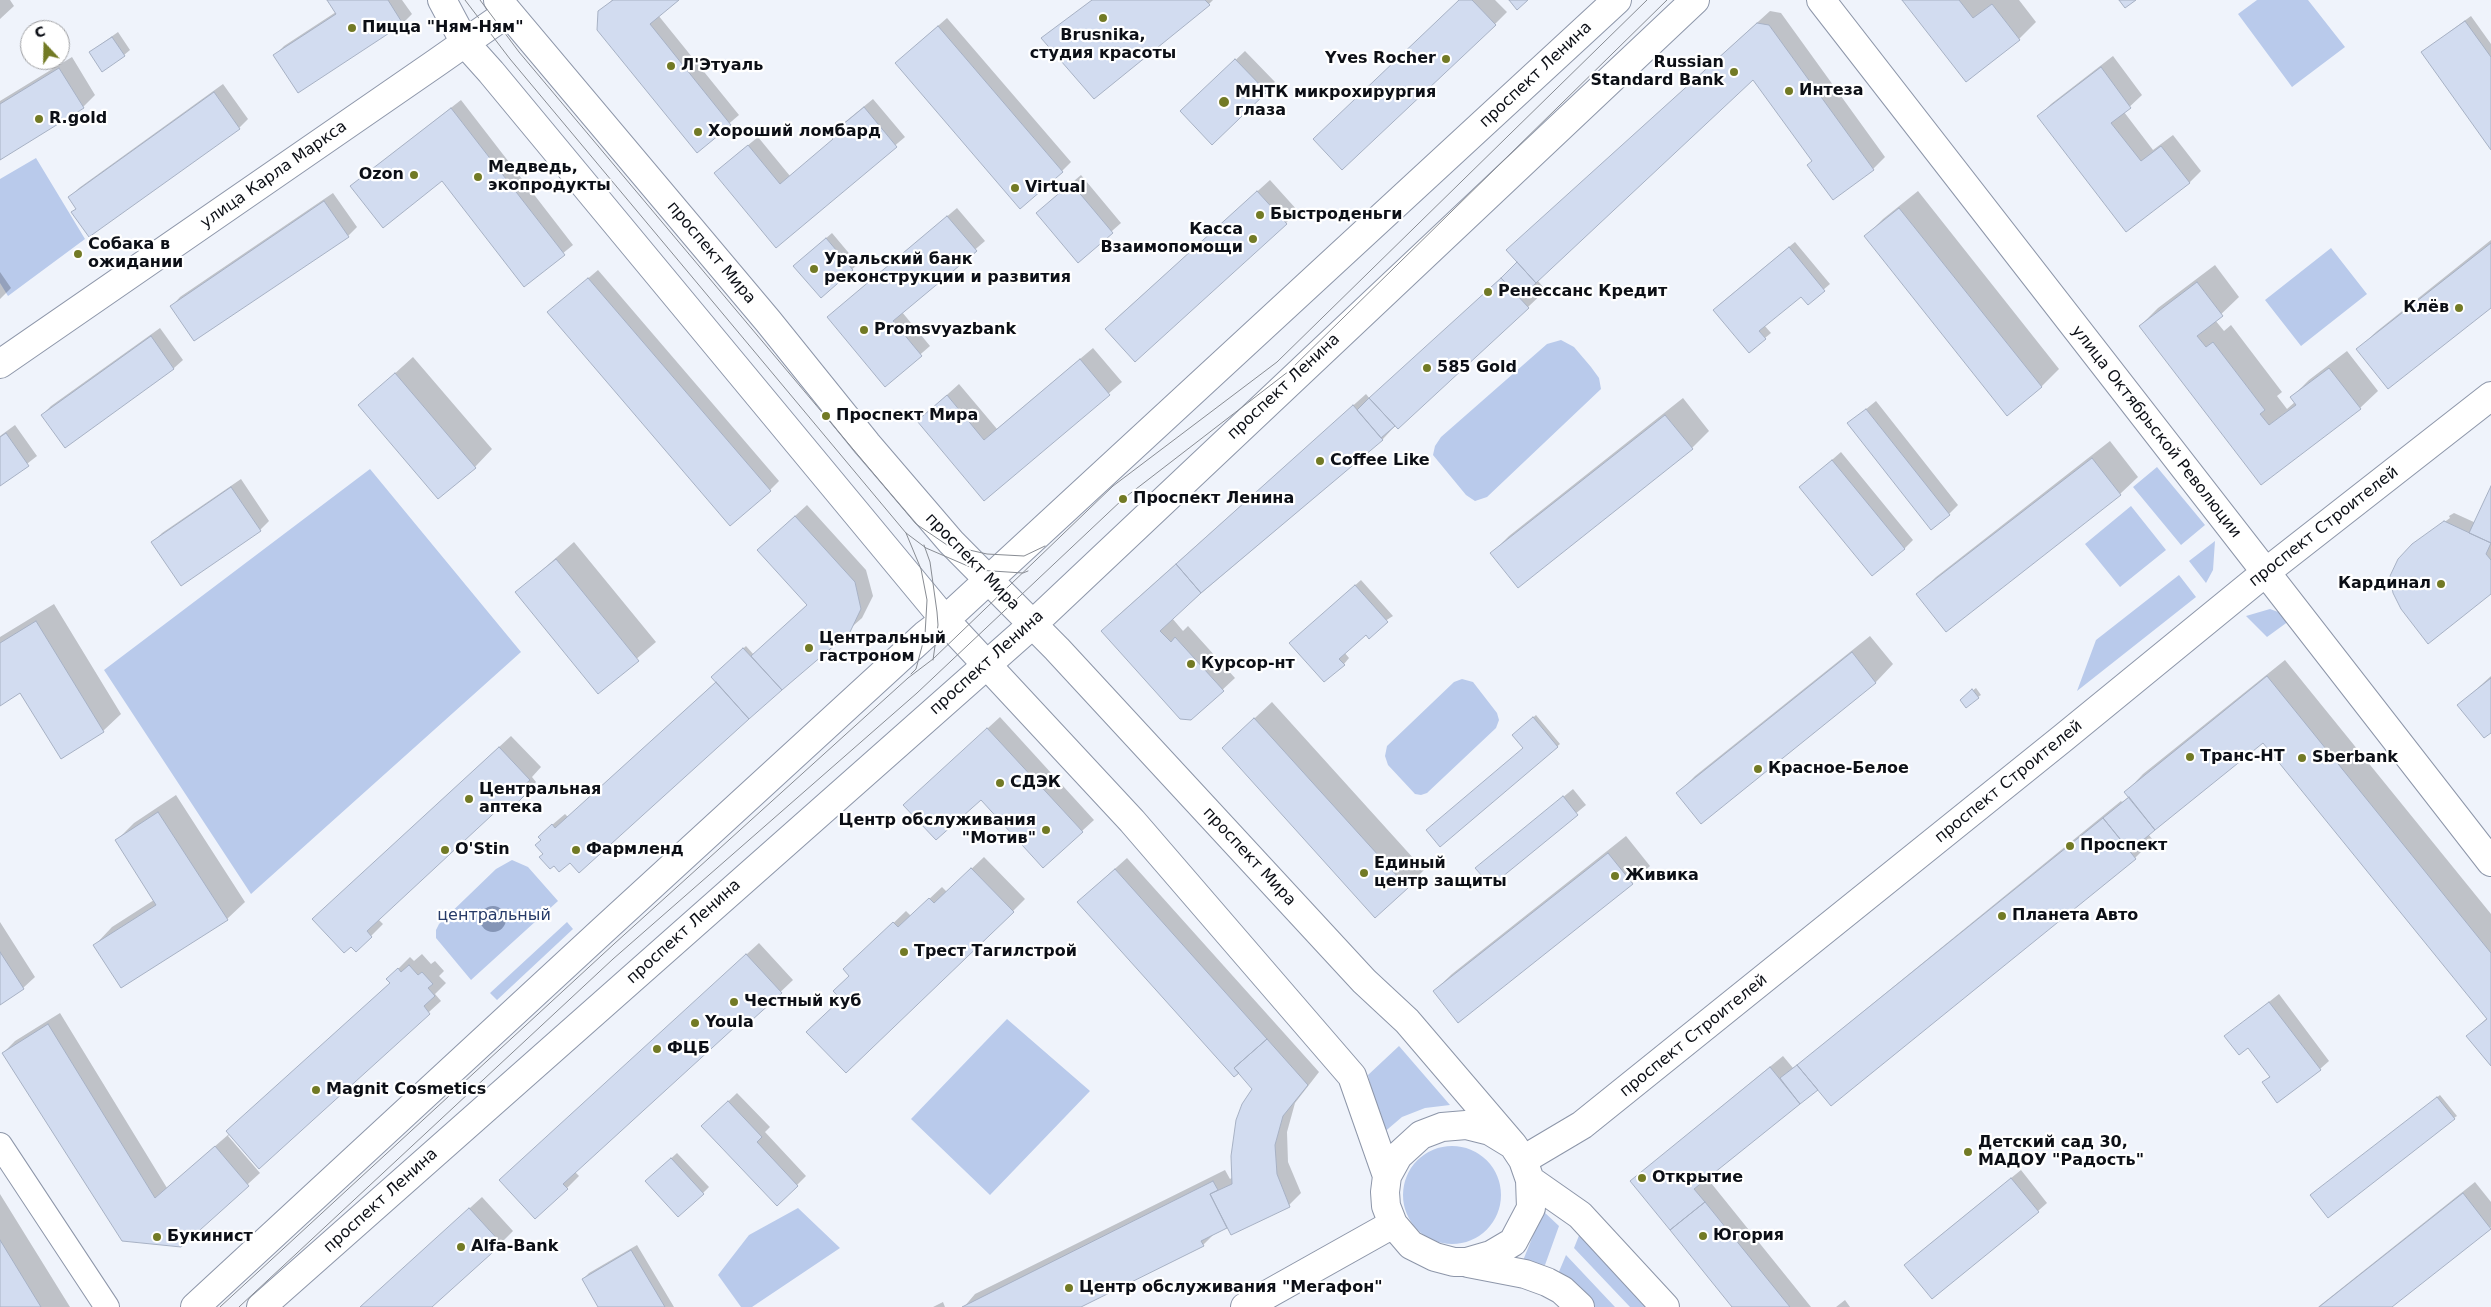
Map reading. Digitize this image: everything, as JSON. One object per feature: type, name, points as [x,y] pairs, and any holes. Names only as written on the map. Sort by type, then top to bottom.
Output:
[{"type":"main road","points":[[442,0],[464,43],[498,80],[944,620],[1132,821],[1352,1076],[1387,1176],[1386,1206],[1393,1224],[1411,1246],[1435,1257],[1454,1262],[1467,1262],[1525,1274],[1548,1282],[1562,1290],[1580,1307]]},
{"type":"main road","name":"проспект Ленина","points":[[195,1307],[1617,0]]},
{"type":"main road","name":"проспект Ленина","points":[[261,1307],[1033,624],[1695,0]]},
{"type":"main road","name":"улица Октябрьской Революции","points":[[1821,0],[2227,525],[2266,572],[2491,862]]},
{"type":"main road","name":"улица Карла Маркса","points":[[0,364],[496,21],[508,4]]},
{"type":"main road","name":"проспект Мира","points":[[508,4],[534,42],[768,321],[873,452],[951,542],[1033,624],[1364,982],[1407,1021],[1522,1162],[1580,1215],[1665,1307]]},
{"type":"main road","name":"проспект Строителей","points":[[1522,1162],[1582,1125],[2071,732],[2266,572],[2491,396]]},
{"type":"main road","points":[[1387,1176],[1398,1156],[1421,1135],[1442,1127],[1466,1125],[1490,1131],[1522,1162],[1531,1208],[1513,1242],[1491,1255],[1467,1262]]},
{"type":"main road","points":[[1245,1307],[1393,1224]]},
{"type":"street","points":[[0,1145],[107,1307]]},
{"type":"green space","points":[[2257,0],[2308,0],[2345,47],[2292,87],[2238,14]]},
{"type":"green space","points":[[36,158],[85,239],[8,296],[0,283],[0,179]]},
{"type":"green space","points":[[2331,248],[2367,294],[2301,346],[2265,300]]},
{"type":"green space","points":[[1561,340],[1574,347],[1591,367],[1599,378],[1601,389],[1487,497],[1475,501],[1466,495],[1433,455],[1435,446],[1441,437],[1547,344]]},
{"type":"green space","points":[[2157,467],[2205,525],[2181,545],[2133,487]]},
{"type":"green space","points":[[370,469],[521,652],[251,894],[104,670]]},
{"type":"green space","points":[[2131,506],[2166,550],[2120,587],[2085,544]]},
{"type":"green space","points":[[2215,541],[2213,570],[2206,583],[2189,561]]},
{"type":"green space","points":[[2179,575],[2196,597],[2077,691],[2096,640]]},
{"type":"green space","points":[[2270,609],[2281,613],[2289,621],[2267,637],[2246,616]]},
{"type":"green space","points":[[1462,679],[1473,682],[1497,713],[1499,720],[1496,728],[1427,793],[1415,794],[1388,765],[1385,756],[1387,746],[1454,682]]},
{"type":"green space","name":"центральный","points":[[512,860],[528,867],[558,901],[471,980],[436,938],[436,930],[439,924],[496,869]]},
{"type":"green space","points":[[567,922],[573,929],[497,1000],[490,993]]},
{"type":"green space","points":[[1007,1019],[1090,1091],[990,1195],[911,1119]]},
{"type":"green space","points":[[1399,1046],[1450,1105],[1425,1108],[1402,1117],[1382,1134],[1368,1075]]},
{"type":"green space","points":[[1452,1146],[1462,1147],[1479,1154],[1493,1168],[1500,1185],[1500,1205],[1493,1222],[1479,1236],[1462,1243],[1452,1244],[1442,1243],[1425,1236],[1411,1222],[1404,1205],[1403,1195],[1404,1185],[1411,1168],[1425,1154],[1442,1147]]},
{"type":"green space","points":[[798,1208],[840,1248],[752,1307],[741,1307],[718,1275],[749,1235]]},
{"type":"green space","points":[[1543,1211],[1559,1226],[1545,1265],[1522,1263]]},
{"type":"green space","points":[[1580,1233],[1651,1307],[1630,1307],[1574,1248]]},
{"type":"green space","points":[[1566,1255],[1615,1307],[1589,1307],[1558,1274]]},
{"type":"shaded area","name":"центральный","points":[[493,906],[502,910],[506,919],[502,928],[493,932],[484,928],[480,919],[484,910]]},
{"type":"building","points":[[327,0],[388,0],[403,24],[298,93],[273,55],[336,14]]},
{"type":"building","points":[[613,0],[679,0],[650,24],[731,125],[697,153],[597,30],[598,11]]},
{"type":"building","points":[[1092,0],[1205,0],[1210,5],[1094,99],[1041,38]]},
{"type":"building","points":[[1459,0],[1472,0],[1496,25],[1342,170],[1313,139]]},
{"type":"building","points":[[1509,0],[1528,0],[1517,10]]},
{"type":"building","points":[[1902,0],[1959,0],[1973,18],[1992,4],[2020,40],[1966,82]]},
{"type":"building","points":[[2119,0],[2136,0],[2125,8]]},
{"type":"building","points":[[2465,21],[2491,57],[2491,150],[2421,52]]},
{"type":"building","points":[[1757,23],[1769,25],[1874,170],[1833,200],[1807,165],[1812,161],[1753,80],[1536,283],[1506,250]]},
{"type":"building","points":[[938,26],[1063,172],[1020,209],[895,63]]},
{"type":"building","points":[[112,37],[125,56],[102,72],[89,52]]},
{"type":"building","name":"МНТК микрохирургия глаза","points":[[1235,59],[1267,92],[1212,145],[1180,111]]},
{"type":"building","points":[[2101,67],[2131,108],[2111,123],[2141,161],[2161,146],[2190,183],[2126,232],[2037,116]]},
{"type":"building","points":[[56,70],[60,70],[84,108],[0,160],[0,104]]},
{"type":"building","points":[[214,92],[240,129],[89,237],[71,212],[76,209],[68,197]]},
{"type":"building","points":[[864,107],[897,147],[776,248],[714,173],[748,145],[780,184],[833,139],[830,135]]},
{"type":"building","points":[[451,108],[565,255],[524,287],[442,181],[383,228],[350,186]]},
{"type":"building","points":[[1071,183],[1113,233],[1078,263],[1036,213]]},
{"type":"building","points":[[1257,191],[1287,224],[1135,362],[1105,329]]},
{"type":"building","points":[[324,201],[349,237],[194,341],[170,306]]},
{"type":"building","points":[[1899,208],[2042,387],[2007,416],[1864,236]]},
{"type":"building","points":[[947,216],[977,251],[893,321],[922,356],[885,387],[827,317]]},
{"type":"building","points":[[826,238],[853,270],[821,298],[793,266]]},
{"type":"building","points":[[2491,243],[2491,308],[2388,389],[2356,349]]},
{"type":"building","points":[[1789,247],[1825,291],[1808,305],[1801,297],[1759,331],[1766,339],[1749,353],[1713,310]]},
{"type":"building","points":[[1517,262],[1536,283],[1520,298],[1501,278]]},
{"type":"building","points":[[588,278],[771,491],[730,526],[547,312]]},
{"type":"building","points":[[1501,278],[1529,308],[1398,429],[1369,398]]},
{"type":"building","points":[[2197,282],[2223,316],[2197,336],[2206,347],[2213,342],[2265,410],[2260,414],[2269,425],[2296,405],[2290,397],[2329,368],[2361,409],[2261,485],[2139,326]]},
{"type":"building","points":[[151,336],[174,369],[65,448],[41,415]]},
{"type":"building","points":[[1080,359],[1110,395],[984,501],[917,421],[947,395],[984,440]]},
{"type":"building","points":[[395,373],[476,468],[438,499],[358,405]]},
{"type":"building","points":[[1369,398],[1395,426],[1381,438],[1357,410]]},
{"type":"building","points":[[1353,405],[1383,440],[1201,593],[1176,564]]},
{"type":"building","points":[[1866,409],[1950,515],[1931,530],[1847,423]]},
{"type":"building","points":[[1665,415],[1693,449],[1518,588],[1490,553]]},
{"type":"building","points":[[6,433],[29,466],[0,486],[0,437]]},
{"type":"building","points":[[2092,458],[2121,495],[1946,632],[1916,594]]},
{"type":"building","points":[[1832,460],[1905,549],[1872,576],[1799,487]]},
{"type":"building","points":[[2491,486],[2491,543],[2469,533]]},
{"type":"building","points":[[231,487],[261,531],[181,586],[151,542]]},
{"type":"building","points":[[795,516],[855,582],[861,609],[850,632],[782,690],[751,656],[807,605],[757,550]]},
{"type":"building","name":"Кардинал","points":[[2444,521],[2491,543],[2486,554],[2491,560],[2491,594],[2428,644],[2401,609],[2393,593],[2390,576],[2398,559],[2412,544]]},
{"type":"building","points":[[556,559],[639,661],[598,694],[515,592]]},
{"type":"building","points":[[1176,564],[1201,593],[1160,631],[1171,642],[1175,637],[1224,691],[1191,720],[1180,719],[1101,631]]},
{"type":"building","points":[[1355,585],[1388,622],[1369,639],[1366,635],[1339,659],[1345,665],[1324,682],[1289,643]]},
{"type":"building","points":[[36,621],[104,732],[61,759],[20,693],[0,706],[0,643]]},
{"type":"building","points":[[743,648],[782,690],[749,719],[711,677]]},
{"type":"building","points":[[1852,652],[1876,683],[1701,824],[1676,793]]},
{"type":"building","points":[[2267,676],[2491,953],[2491,1066],[2466,1036],[2487,1019],[2263,743],[2155,830],[2124,792]]},
{"type":"building","points":[[2491,678],[2491,733],[2484,738],[2457,705]]},
{"type":"building","points":[[716,682],[749,719],[579,873],[570,863],[559,872],[554,866],[550,869],[539,857],[543,854],[535,845],[541,840],[538,837],[552,824],[555,828]]},
{"type":"building","points":[[1972,689],[1979,698],[1966,708],[1960,700]]},
{"type":"building","points":[[1533,717],[1558,747],[1440,847],[1426,830],[1523,748],[1512,735]]},
{"type":"building","points":[[1254,718],[1408,888],[1375,918],[1222,748]]},
{"type":"building","points":[[987,728],[1083,832],[1043,868],[981,800],[936,840],[903,805]]},
{"type":"building","points":[[499,747],[530,780],[520,789],[525,795],[511,809],[505,803],[367,931],[372,937],[356,952],[351,947],[344,953],[312,919]]},
{"type":"building","points":[[1563,796],[1578,815],[1491,886],[1475,868]]},
{"type":"building","points":[[2129,797],[2155,830],[2130,851],[2103,818]]},
{"type":"building","points":[[158,812],[228,920],[121,988],[93,945],[156,905],[115,840]]},
{"type":"building","points":[[2103,818],[2136,859],[1831,1106],[1797,1065]]},
{"type":"building","points":[[1608,853],[1633,884],[1458,1023],[1433,991]]},
{"type":"building","points":[[971,868],[1014,912],[846,1073],[806,1032],[841,999],[833,991],[849,976],[843,969],[893,922],[898,927],[929,898],[934,903]]},
{"type":"building","points":[[1115,869],[1267,1039],[1234,1068],[1239,1073],[1234,1077],[1077,902]]},
{"type":"building","points":[[0,952],[24,989],[0,1005]]},
{"type":"building","points":[[746,954],[782,993],[752,1020],[747,1016],[563,1184],[568,1189],[535,1219],[499,1180]]},
{"type":"building","points":[[409,965],[418,975],[422,972],[433,984],[428,988],[435,996],[424,1006],[430,1014],[259,1169],[226,1131],[390,983],[386,979],[398,968],[401,972]]},
{"type":"building","points":[[2269,1002],[2321,1070],[2277,1103],[2262,1082],[2270,1077],[2248,1048],[2239,1055],[2224,1036]]},
{"type":"building","points":[[48,1024],[155,1198],[215,1146],[249,1186],[181,1247],[122,1241],[2,1053]]},
{"type":"building","points":[[1267,1039],[1308,1085],[1283,1116],[1275,1145],[1277,1174],[1290,1207],[1231,1235],[1210,1194],[1232,1184],[1231,1156],[1236,1120],[1242,1104],[1252,1089],[1234,1068]]},
{"type":"building","points":[[1797,1065],[1818,1090],[1800,1104],[1780,1078]]},
{"type":"building","points":[[1770,1067],[1800,1104],[1694,1189],[1705,1202],[1670,1230],[1630,1181]]},
{"type":"building","points":[[2437,1097],[2455,1119],[2328,1218],[2310,1195]]},
{"type":"building","points":[[728,1101],[762,1137],[757,1142],[798,1186],[777,1206],[701,1126]]},
{"type":"building","points":[[671,1158],[704,1194],[678,1217],[645,1181]]},
{"type":"building","points":[[2011,1178],[2039,1212],[1932,1299],[1904,1265]]},
{"type":"building","points":[[1213,1181],[1218,1190],[1210,1194],[1227,1228],[1201,1241],[1204,1246],[1081,1307],[962,1307]]},
{"type":"building","points":[[2463,1193],[2491,1229],[2392,1307],[2319,1307]]},
{"type":"building","points":[[1705,1202],[1790,1307],[1732,1307],[1670,1230]]},
{"type":"building","points":[[469,1208],[502,1244],[432,1307],[360,1307]]},
{"type":"building","points":[[0,1240],[41,1307],[0,1307]]},
{"type":"building","points":[[631,1250],[665,1307],[598,1307],[582,1279]]},
{"type":"tram line","points":[[465,0],[510,59],[906,533],[926,548],[977,570],[1023,573],[1028,571]]},
{"type":"tram line","points":[[480,0],[519,52],[916,524],[947,545],[987,554],[1024,556],[1045,546]]},
{"type":"tram line","points":[[220,1307],[614,944],[908,678],[933,659],[1113,486],[1277,362],[1647,0]]},
{"type":"tram line","points":[[239,1307],[613,959],[917,693],[1123,499],[1289,371],[1667,0]]},
{"type":"tram line","points":[[906,533],[921,569],[927,600],[925,635],[916,669],[911,674]]},
{"type":"tram line","points":[[924,545],[930,562],[937,612],[938,625],[933,660]]},
{"type":"place","name":"Brusnika, студия красоты","points":[[1103,18]]},
{"type":"place","name":"Пицца \"Ням-Ням\"","points":[[352,28]]},
{"type":"place","name":"Yves Rocher","points":[[1446,59]]},
{"type":"place","name":"Л'Этуаль","points":[[671,66]]},
{"type":"place","name":"Russian Standard Bank","points":[[1734,72]]},
{"type":"place","name":"Интеза","points":[[1789,91]]},
{"type":"place","name":"МНТК микрохирургия глаза","points":[[1224,102]]},
{"type":"place","name":"R.gold","points":[[39,119]]},
{"type":"place","name":"Хороший ломбард","points":[[698,132]]},
{"type":"place","name":"Ozon","points":[[414,175]]},
{"type":"place","name":"Медведь, экопродукты","points":[[478,177]]},
{"type":"place","name":"Virtual","points":[[1015,188]]},
{"type":"place","name":"Быстроденьги","points":[[1260,215]]},
{"type":"place","name":"Касса Взаимопомощи","points":[[1253,239]]},
{"type":"place","name":"Собака в ожидании","points":[[78,254]]},
{"type":"place","name":"Уральский банк реконструкции и развития","points":[[814,269]]},
{"type":"place","name":"Ренессанс Кредит","points":[[1488,292]]},
{"type":"place","name":"Клёв","points":[[2459,308]]},
{"type":"place","name":"Promsvyazbank","points":[[864,330]]},
{"type":"place","name":"585 Gold","points":[[1427,368]]},
{"type":"place","name":"Проспект Мира","points":[[826,416]]},
{"type":"place","name":"Coffee Like","points":[[1320,461]]},
{"type":"place","name":"Проспект Ленина","points":[[1123,499]]},
{"type":"place","name":"Кардинал","points":[[2441,584]]},
{"type":"place","name":"Центральный гастроном","points":[[809,648]]},
{"type":"place","name":"Курсор-нт","points":[[1191,664]]},
{"type":"place","name":"Транс-НТ","points":[[2190,757]]},
{"type":"place","name":"Sberbank","points":[[2302,758]]},
{"type":"place","name":"Красное-Белое","points":[[1758,769]]},
{"type":"place","name":"СДЭК","points":[[1000,783]]},
{"type":"place","name":"Центральная аптека","points":[[469,799]]},
{"type":"place","name":"Центр обслуживания \"Мотив\"","points":[[1046,830]]},
{"type":"place","name":"Проспект","points":[[2070,846]]},
{"type":"place","name":"O'Stin","points":[[445,850]]},
{"type":"place","name":"Фармленд","points":[[576,850]]},
{"type":"place","name":"Единый центр защиты","points":[[1364,873]]},
{"type":"place","name":"Живика","points":[[1615,876]]},
{"type":"place","name":"Планета Авто","points":[[2002,916]]},
{"type":"place","name":"Трест Тагилстрой","points":[[904,952]]},
{"type":"place","name":"Честный куб","points":[[734,1002]]},
{"type":"place","name":"Youla","points":[[695,1023]]},
{"type":"place","name":"ФЦБ","points":[[657,1049]]},
{"type":"place","name":"Magnit Cosmetics","points":[[316,1090]]},
{"type":"place","name":"Детский сад 30, МАДОУ \"Радость\"","points":[[1968,1152]]},
{"type":"place","name":"Открытие","points":[[1642,1178]]},
{"type":"place","name":"Югория","points":[[1703,1236]]},
{"type":"place","name":"Букинист","points":[[157,1237]]},
{"type":"place","name":"Alfa-Bank","points":[[461,1247]]},
{"type":"place","name":"Центр обслуживания \"Мегафон\"","points":[[1069,1288]]}]
